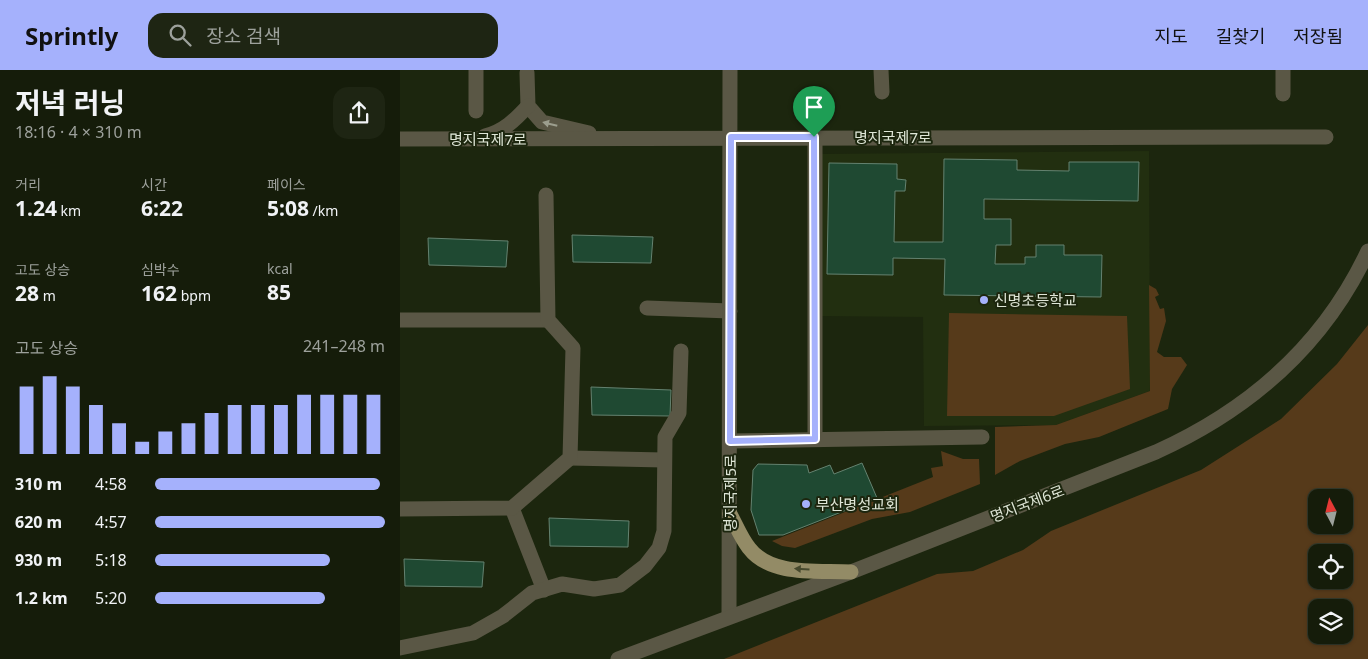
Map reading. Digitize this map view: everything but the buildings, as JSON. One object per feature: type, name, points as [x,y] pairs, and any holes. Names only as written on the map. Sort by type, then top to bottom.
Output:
[{"type":"main road","points":[[730,514],[749,548],[769,564],[790,569],[851,572]]},
{"type":"street","points":[[476,70],[476,111]]},
{"type":"street","name":"명지국제5로","points":[[729,616],[730,70]]},
{"type":"street","points":[[881,70],[882,92]]},
{"type":"street","points":[[1283,70],[1283,94]]},
{"type":"street","points":[[527,73],[528,106],[542,122],[612,138]]},
{"type":"street","points":[[475,139],[496,133],[512,124],[528,106]]},
{"type":"street","points":[[814,137],[815,439]]},
{"type":"street","name":"명지국제7로","points":[[400,139],[1326,137]]},
{"type":"street","points":[[546,195],[548,320],[573,348],[570,458]]},
{"type":"street","name":"명지국제6로","points":[[624,658],[729,616],[851,572],[1156,452],[1216,421],[1271,381],[1315,336],[1339,305],[1368,251]]},
{"type":"street","points":[[647,308],[730,311]]},
{"type":"street","points":[[400,320],[548,320]]},
{"type":"street","points":[[400,648],[473,633],[503,616],[532,593],[562,584],[594,589],[620,585],[645,566],[659,548],[664,531],[665,437],[679,413],[681,351]]},
{"type":"street","points":[[730,441],[982,437]]},
{"type":"street","points":[[400,509],[512,508],[570,458],[664,460]]},
{"type":"street","points":[[512,508],[544,590]]},
{"type":"shaded area","name":"신명초등학교","points":[[1149,151],[1150,391],[1056,425],[924,426],[923,317],[819,316],[821,154]]},
{"type":"shaded area","points":[[1149,285],[1156,289],[1159,295],[1155,297],[1160,309],[1164,308],[1166,321],[1157,352],[1164,357],[1181,357],[1187,365],[1172,389],[1168,409],[1099,437],[1065,444],[1020,461],[995,475],[995,427],[1056,425],[1150,391]]},
{"type":"shaded area","points":[[949,313],[1127,316],[1130,389],[1054,416],[947,416]]},
{"type":"shaded area","points":[[1368,325],[1368,659],[724,659],[937,574],[973,571],[1023,550],[1051,531],[1201,470],[1281,419],[1337,364]]},
{"type":"shaded area","points":[[941,451],[963,459],[979,459],[980,484],[910,512],[872,519],[795,548],[782,546],[772,541],[933,477],[931,468],[943,466]]},
{"type":"place","name":"신명초등학교","points":[[984,300]]},
{"type":"place","name":"부산명성교회","points":[[806,504]]},
{"type":"route","points":[[731,137],[814,137],[815,439],[730,441],[731,137]]}]
